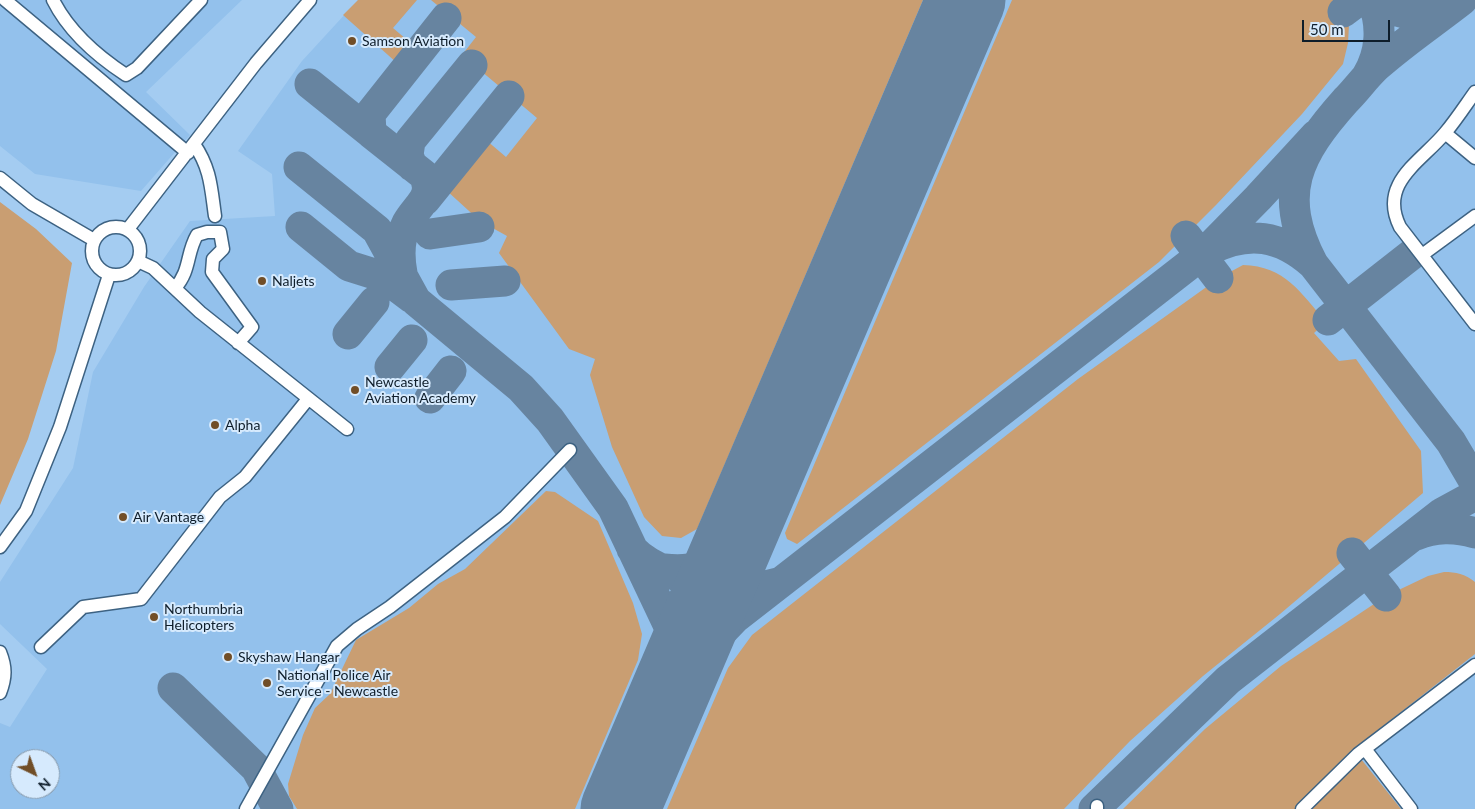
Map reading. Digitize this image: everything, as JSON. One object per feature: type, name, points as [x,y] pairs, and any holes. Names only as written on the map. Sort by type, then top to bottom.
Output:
[{"type":"street","points":[[5,0],[205,160],[210,172],[215,216]]},
{"type":"street","points":[[53,0],[69,25],[90,48],[126,75],[136,68],[201,0]]},
{"type":"street","points":[[128,229],[256,63],[310,0]]},
{"type":"street","points":[[1473,318],[1400,227],[1394,216],[1394,196],[1403,177],[1445,133],[1475,92]]},
{"type":"street","points":[[1445,133],[1475,158]]},
{"type":"street","points":[[0,178],[32,204],[94,240]]},
{"type":"street","points":[[1422,255],[1469,218],[1475,216]]},
{"type":"street","points":[[118,226],[128,229],[139,243],[138,261],[126,273],[109,275],[102,271],[92,257],[94,240],[100,232],[108,227],[118,226]]},
{"type":"street","points":[[175,288],[185,277],[190,259],[189,248],[197,235],[206,232],[220,232],[223,249],[213,259],[212,272],[252,327],[238,343]]},
{"type":"street","points":[[138,261],[153,268],[238,343],[347,429]]},
{"type":"street","points":[[0,548],[26,511],[60,427],[109,275]]},
{"type":"street","points":[[41,647],[83,608],[141,599],[220,498],[245,477],[308,399]]},
{"type":"street","points":[[246,809],[337,646],[357,628],[390,607],[505,517],[570,450]]},
{"type":"street","points":[[0,652],[5,668],[5,680],[0,693]]},
{"type":"street","points":[[1302,809],[1365,749],[1475,665]]},
{"type":"street","points":[[1365,749],[1411,809]]},
{"type":"shaded area","points":[[0,0],[242,0],[146,92],[190,135],[141,191],[35,174],[0,146]]},
{"type":"shaded area","points":[[358,0],[1475,0],[1475,809],[0,809],[0,723],[10,727],[47,669],[0,624],[0,582],[73,468],[93,372],[144,287],[190,221],[275,216],[272,174],[238,151],[302,61]]},
{"type":"shaded area","points":[[358,0],[417,0],[393,28],[413,45],[397,63],[343,15]]},
{"type":"shaded area","points":[[431,0],[923,0],[697,529],[681,538],[662,536],[644,517],[612,447],[590,375],[595,359],[569,349],[499,253],[507,236],[480,221],[446,190],[486,140],[506,157],[537,118],[462,55],[476,37]]},
{"type":"shaded area","points":[[1012,0],[1334,0],[1349,25],[1348,43],[1343,64],[1302,114],[1159,262],[797,544],[787,539],[785,533]]},
{"type":"shaded area","points":[[0,202],[36,229],[72,263],[56,351],[28,439],[0,505]]},
{"type":"shaded area","points":[[1243,265],[1270,270],[1291,283],[1326,322],[1314,333],[1339,361],[1356,359],[1421,451],[1423,493],[1280,614],[1203,676],[1130,741],[1064,809],[667,809],[728,668],[752,635],[1078,379],[1219,278]]},
{"type":"shaded area","points":[[546,491],[555,492],[598,521],[633,603],[642,634],[638,660],[575,809],[297,809],[289,796],[288,784],[303,735],[315,708],[330,694],[356,640],[409,608],[438,584],[465,569]]},
{"type":"shaded area","points":[[1444,572],[1460,574],[1475,582],[1475,654],[1364,741],[1295,809],[1123,809],[1205,729],[1281,666],[1386,596],[1428,576]]},
{"type":"shaded area","points":[[1361,759],[1401,809],[1309,809]]},
{"type":"taxiway","points":[[1343,12],[1359,0]]},
{"type":"taxiway","points":[[1367,76],[1375,58],[1379,39],[1378,19],[1372,0]]},
{"type":"taxiway","points":[[1377,0],[1403,13],[1421,15],[1448,9]]},
{"type":"taxiway","points":[[1462,0],[1408,40],[1377,66],[1346,100],[1315,139],[1304,158],[1297,176],[1294,196],[1296,217],[1302,239],[1313,264],[1451,442],[1475,483]]},
{"type":"taxiway","points":[[402,273],[400,261],[402,235],[407,223],[426,195],[427,183],[424,175],[371,133],[370,114],[446,18]]},
{"type":"taxiway","points":[[412,166],[408,155],[410,141],[472,65]]},
{"type":"taxiway","points":[[310,84],[371,133]]},
{"type":"taxiway","points":[[425,200],[509,96]]},
{"type":"taxiway","points":[[665,703],[687,668],[735,618],[1204,253],[1316,135]]},
{"type":"taxiway","points":[[299,167],[377,230],[416,301],[521,388],[550,420],[613,508],[668,624],[682,665]]},
{"type":"taxiway","points":[[301,227],[349,266],[384,277],[412,298]]},
{"type":"taxiway","points":[[430,234],[479,227]]},
{"type":"taxiway","points":[[1186,236],[1218,278]]},
{"type":"taxiway","points":[[1209,250],[1237,240],[1264,239],[1288,247],[1301,254],[1313,264]]},
{"type":"taxiway","points":[[1328,320],[1411,255]]},
{"type":"taxiway","points":[[451,285],[505,281]]},
{"type":"taxiway","points":[[348,334],[374,302]]},
{"type":"taxiway","points":[[390,367],[412,340]]},
{"type":"taxiway","points":[[430,398],[451,371]]},
{"type":"taxiway","points":[[1094,809],[1228,680],[1442,513],[1475,495]]},
{"type":"taxiway","points":[[1416,535],[1430,530],[1445,529],[1475,533]]},
{"type":"taxiway","points":[[664,569],[688,569],[704,564],[719,554],[736,538]]},
{"type":"taxiway","points":[[632,549],[656,566],[698,583],[737,589],[778,583]]},
{"type":"taxiway","points":[[1352,553],[1386,596]]},
{"type":"taxiway","points":[[173,688],[256,768],[278,809]]},
{"type":"runway","points":[[620,809],[966,0]]},
{"type":"place","name":"Samson Aviation","points":[[352,41]]},
{"type":"place","name":"Naljets","points":[[262,281]]},
{"type":"place","name":"Newcastle Aviation Academy","points":[[355,390]]},
{"type":"place","name":"Alpha","points":[[215,425]]},
{"type":"place","name":"Air Vantage","points":[[123,517]]},
{"type":"place","name":"Northumbria Helicopters","points":[[154,617]]},
{"type":"place","name":"Skyshaw Hangar","points":[[228,657]]},
{"type":"place","name":"National Police Air Service - Newcastle","points":[[267,683]]}]
